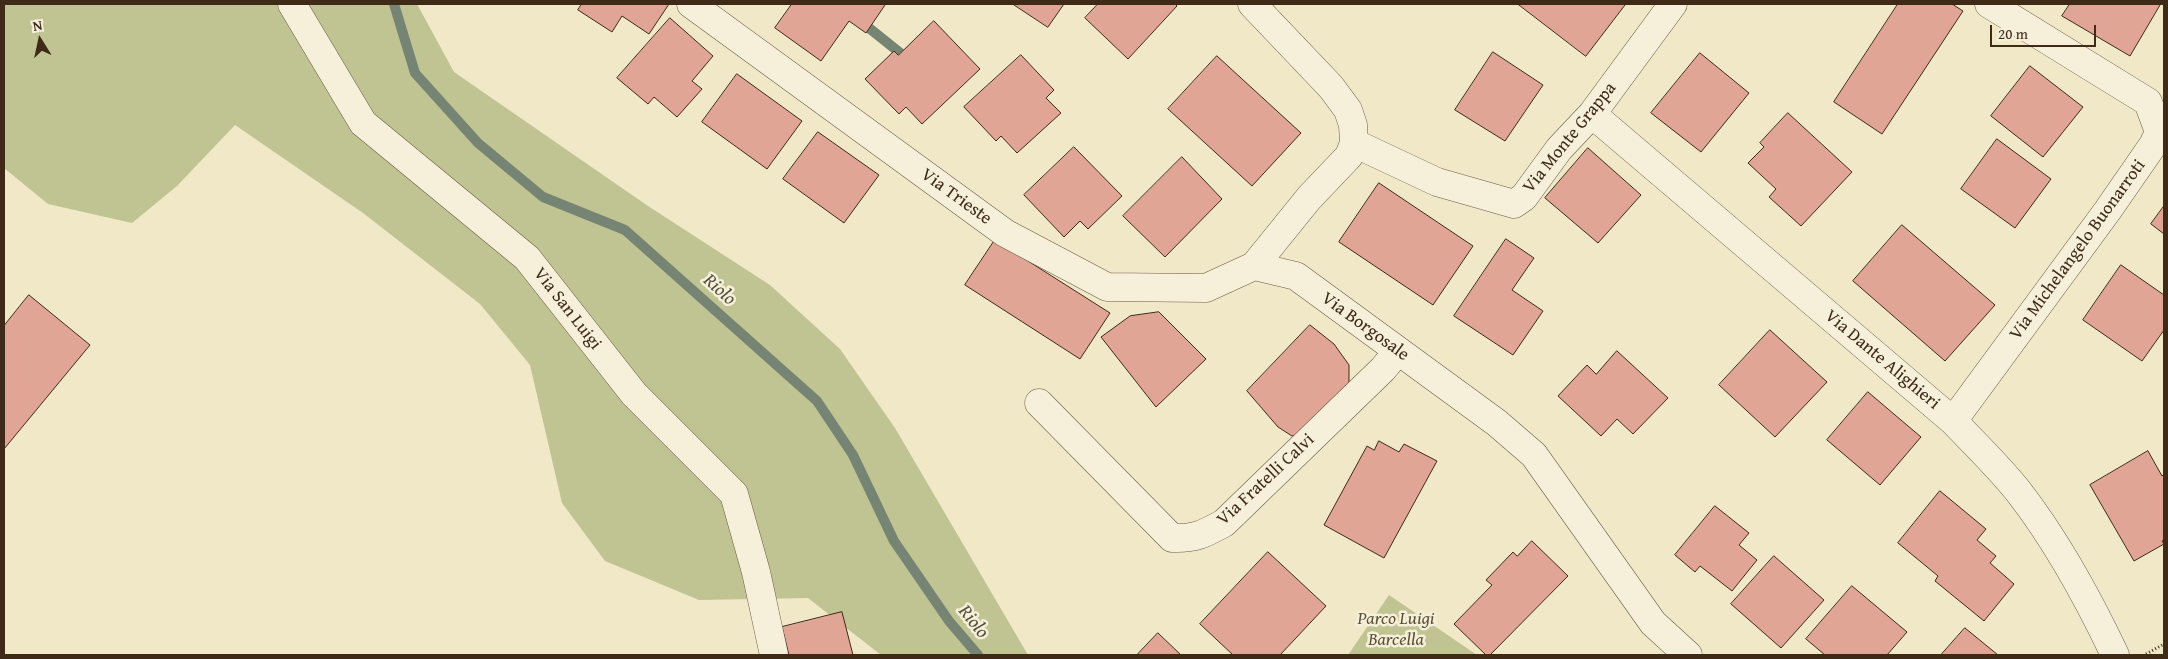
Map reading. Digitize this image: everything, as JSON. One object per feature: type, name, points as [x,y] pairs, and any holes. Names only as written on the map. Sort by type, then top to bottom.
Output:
[{"type":"street","name":"Via San Luigi","points":[[292,4],[363,123],[526,258],[634,394],[734,494],[756,572],[774,655]]},
{"type":"street","name":"Via Trieste","points":[[691,4],[1005,233],[1108,287],[1206,288],[1254,266]]},
{"type":"street","points":[[1252,4],[1331,87],[1348,110],[1353,125],[1354,143],[1349,156],[1309,198],[1254,266]]},
{"type":"street","name":"Via Monte Grappa","points":[[1354,143],[1437,182],[1514,204],[1524,197],[1559,149],[1592,114],[1672,4]]},
{"type":"street","name":"Via Michelangelo Buonarroti","points":[[1953,421],[2108,210],[2153,145],[2158,132],[2148,102],[1989,4]]},
{"type":"street","name":"Via Dante Alighieri","points":[[1592,114],[1953,421],[2018,491],[2054,542],[2095,612],[2115,655]]},
{"type":"street","name":"Via Borgosale","points":[[1254,266],[1296,276],[1497,423],[1534,455],[1653,623],[1688,655]]},
{"type":"street","name":"Via Fratelli Calvi","points":[[1039,403],[1172,538],[1189,539],[1202,536],[1224,523],[1383,369],[1398,351]]},
{"type":"path","points":[[2143,655],[2164,644]]},
{"type":"green space","points":[[4,4],[417,4],[454,72],[648,206],[770,285],[840,349],[895,428],[1028,655],[881,655],[808,598],[699,600],[605,561],[562,503],[530,365],[480,304],[363,213],[235,125],[177,186],[132,223],[48,204],[4,168]]},
{"type":"green space","name":"Parco Luigi Barcella","points":[[1389,595],[1477,655],[1348,655]]},
{"type":"building","points":[[582,4],[669,4],[649,34],[622,16],[612,32],[578,10]]},
{"type":"building","points":[[792,4],[885,5],[866,33],[849,21],[821,61],[775,28]]},
{"type":"building","points":[[1013,4],[1064,4],[1048,27]]},
{"type":"building","points":[[1098,4],[1175,4],[1177,6],[1128,59],[1085,18]]},
{"type":"building","points":[[1518,4],[1623,4],[1625,5],[1586,56]]},
{"type":"building","points":[[1898,4],[1952,4],[1963,11],[1882,134],[1834,102]]},
{"type":"building","points":[[2070,4],[2160,5],[2130,56],[2062,16]]},
{"type":"building","points":[[670,18],[713,56],[692,81],[702,89],[677,117],[654,97],[648,104],[617,78]]},
{"type":"building","points":[[934,21],[980,69],[922,124],[906,107],[899,114],[865,79],[894,51],[898,55]]},
{"type":"building","points":[[1493,52],[1543,85],[1505,141],[1455,110]]},
{"type":"building","points":[[1700,53],[1749,93],[1701,152],[1651,113]]},
{"type":"building","points":[[1021,55],[1054,90],[1046,98],[1061,113],[1017,153],[1001,136],[996,141],[964,107]]},
{"type":"building","points":[[1217,56],[1301,133],[1252,186],[1168,109]]},
{"type":"building","points":[[2030,66],[2083,107],[2043,157],[1991,116]]},
{"type":"building","points":[[737,74],[802,121],[767,169],[702,122]]},
{"type":"building","points":[[1788,113],[1852,172],[1801,226],[1769,197],[1776,189],[1748,163],[1764,147],[1760,143]]},
{"type":"building","points":[[818,132],[879,175],[844,223],[783,179]]},
{"type":"building","points":[[1997,139],[2051,179],[2015,228],[1961,189]]},
{"type":"building","points":[[1074,147],[1122,196],[1088,229],[1080,221],[1064,237],[1024,195]]},
{"type":"building","points":[[1588,148],[1641,195],[1598,243],[1545,198]]},
{"type":"building","points":[[1182,157],[1222,199],[1165,257],[1123,216]]},
{"type":"building","points":[[1379,183],[1473,246],[1433,305],[1339,242]]},
{"type":"building","points":[[2164,206],[2164,234],[2151,224]]},
{"type":"building","points":[[1902,225],[1995,305],[1945,361],[1853,281]]},
{"type":"building","points":[[1506,239],[1534,258],[1512,290],[1543,311],[1513,355],[1454,316]]},
{"type":"building","points":[[995,240],[1110,313],[1080,359],[965,285]]},
{"type":"building","points":[[2121,265],[2164,295],[2164,330],[2142,361],[2083,320]]},
{"type":"building","points":[[29,295],[90,345],[4,449],[4,326]]},
{"type":"building","points":[[1159,312],[1206,359],[1156,407],[1101,337],[1130,316]]},
{"type":"building","points":[[1310,325],[1334,344],[1349,365],[1349,394],[1300,435],[1292,436],[1278,427],[1247,391]]},
{"type":"building","points":[[1770,330],[1827,382],[1775,437],[1719,385]]},
{"type":"building","points":[[1617,351],[1668,398],[1633,434],[1617,419],[1601,436],[1558,396],[1587,365],[1596,374]]},
{"type":"building","points":[[1868,392],[1921,437],[1880,485],[1827,440]]},
{"type":"building","points":[[1379,441],[1399,452],[1404,444],[1437,461],[1384,558],[1324,525],[1367,446],[1374,450]]},
{"type":"building","points":[[2148,451],[2162,476],[2164,474],[2164,540],[2162,541],[2164,544],[2134,561],[2090,485]]},
{"type":"building","points":[[1940,491],[1986,529],[1977,540],[1996,556],[1990,563],[2014,584],[1984,621],[1935,581],[1938,576],[1898,543]]},
{"type":"building","points":[[1715,506],[1749,533],[1739,545],[1757,560],[1732,591],[1700,566],[1695,572],[1675,555]]},
{"type":"building","points":[[1532,541],[1568,576],[1490,655],[1486,655],[1454,624],[1492,585],[1486,580],[1513,552],[1517,556]]},
{"type":"building","points":[[1268,552],[1326,606],[1280,655],[1233,655],[1200,624]]},
{"type":"building","points":[[1774,556],[1824,600],[1781,648],[1731,604]]},
{"type":"building","points":[[1852,586],[1907,632],[1887,655],[1825,655],[1806,639]]},
{"type":"building","points":[[842,612],[853,655],[789,655],[782,627]]},
{"type":"building","points":[[1965,628],[1998,655],[1941,655]]},
{"type":"building","points":[[1158,633],[1181,655],[1137,655]]},
{"type":"waterway","name":"Riolo","points":[[394,4],[415,73],[478,143],[543,197],[625,230],[817,401],[853,455],[894,541],[949,621],[978,655]]},
{"type":"waterway","points":[[839,4],[904,56]]}]
